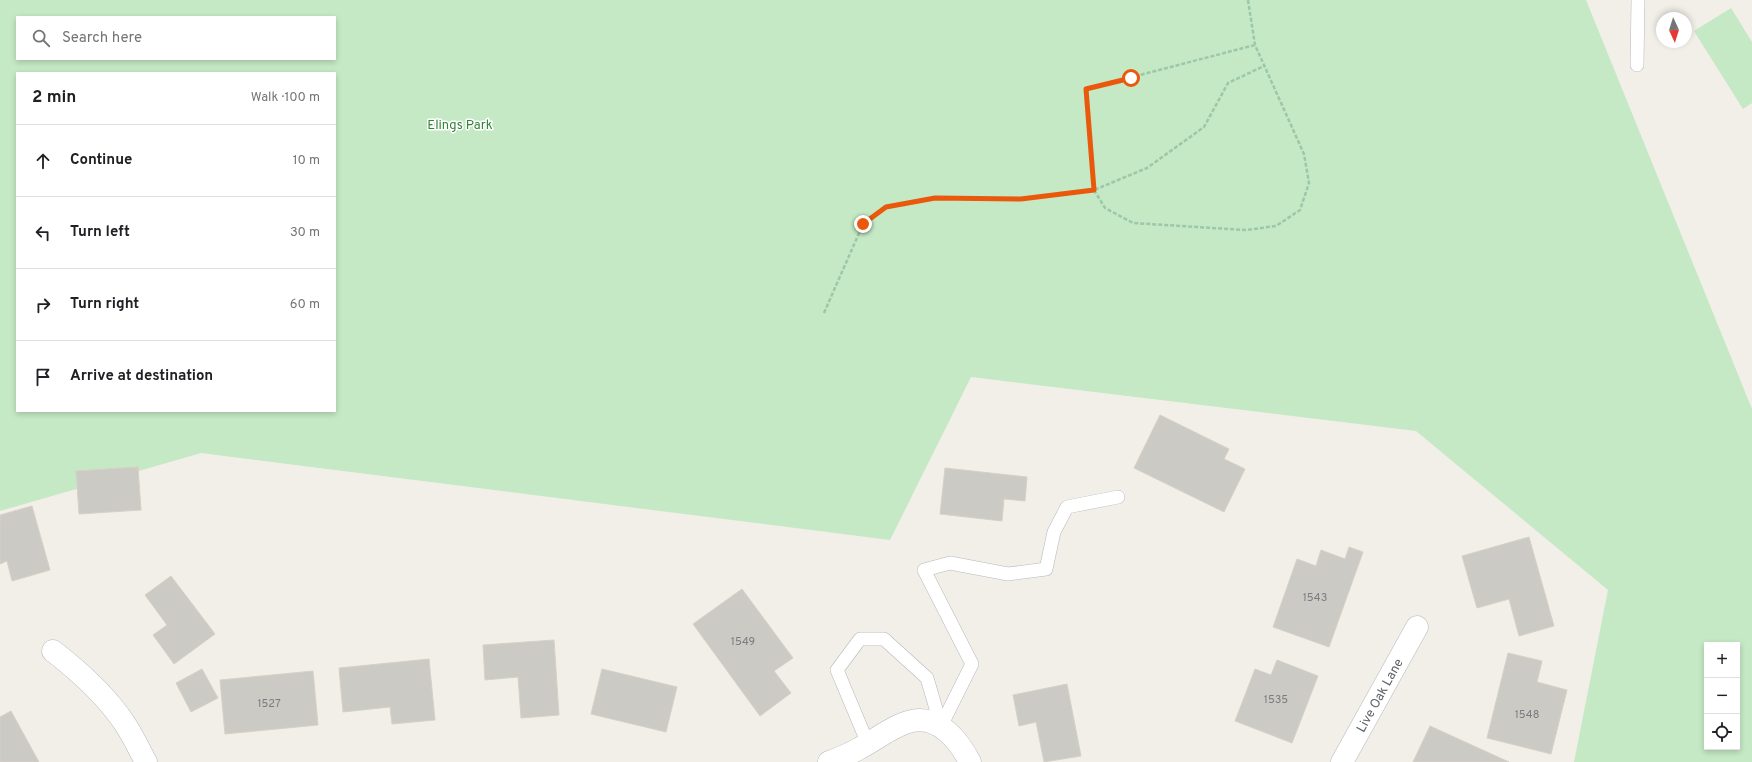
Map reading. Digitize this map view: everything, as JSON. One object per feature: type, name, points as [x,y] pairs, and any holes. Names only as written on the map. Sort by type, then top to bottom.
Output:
[{"type":"street","name":"Live Oak Lane","points":[[1342,762],[1417,627]]},
{"type":"street","points":[[53,652],[76,669],[107,701],[124,724],[146,762]]},
{"type":"street","points":[[829,762],[868,744],[895,728],[912,721],[926,721],[941,726],[952,736],[970,762]]},
{"type":"lane","points":[[1638,0],[1638,65]]},
{"type":"lane","points":[[941,726],[972,664],[924,570],[950,563],[1008,574],[1046,570],[1054,532],[1067,507],[1118,497]]},
{"type":"lane","points":[[868,744],[837,670],[860,639],[884,639],[927,678],[941,726]]},
{"type":"path","points":[[1248,0],[1254,45],[1304,154],[1309,183],[1300,210],[1276,226],[1246,230],[1133,223],[1105,208],[1094,190],[1086,89],[1254,45]]},
{"type":"path","points":[[824,313],[863,224],[886,207],[935,198],[1021,199],[1094,190],[1147,168],[1204,127],[1228,83],[1264,66]]},
{"type":"green space","name":"Elings Park","points":[[0,0],[1586,0],[1752,409],[1752,762],[1574,762],[1608,590],[1416,431],[971,377],[890,540],[201,453],[0,511]]},
{"type":"green space","points":[[1731,8],[1752,42],[1752,103],[1743,109],[1694,31]]},
{"type":"building","points":[[1160,415],[1229,449],[1224,459],[1245,469],[1224,512],[1134,468]]},
{"type":"building","points":[[138,467],[141,510],[79,514],[76,471]]},
{"type":"building","points":[[945,468],[1027,477],[1025,501],[1004,499],[1002,521],[940,514]]},
{"type":"building","points":[[32,506],[50,570],[12,581],[7,561],[0,564],[0,515]]},
{"type":"building","points":[[1529,537],[1554,626],[1519,636],[1509,599],[1477,608],[1462,556]]},
{"type":"building","points":[[1349,547],[1363,552],[1329,647],[1273,627],[1297,559],[1316,566],[1321,550],[1345,559]]},
{"type":"building","points":[[171,576],[215,634],[174,664],[153,635],[167,625],[145,595]]},
{"type":"building","points":[[742,589],[793,658],[774,671],[791,693],[760,716],[693,624]]},
{"type":"building","points":[[554,640],[559,715],[521,718],[518,677],[485,680],[483,645]]},
{"type":"building","points":[[1508,653],[1542,661],[1537,682],[1567,690],[1551,754],[1487,738]]},
{"type":"building","points":[[429,659],[435,720],[392,724],[390,707],[343,712],[339,668]]},
{"type":"building","points":[[1277,660],[1318,676],[1292,743],[1235,721],[1255,669],[1271,675]]},
{"type":"building","points":[[202,669],[218,698],[191,712],[176,683]]},
{"type":"building","points":[[602,669],[677,687],[666,732],[591,714]]},
{"type":"building","points":[[313,671],[318,725],[225,734],[220,680]]},
{"type":"building","points":[[1067,684],[1081,756],[1044,762],[1036,722],[1019,726],[1013,695]]},
{"type":"building","points":[[11,711],[39,762],[0,762],[0,717]]},
{"type":"building","points":[[1430,726],[1509,762],[1413,762]]},
{"type":"route","points":[[863,224],[886,207],[935,198],[1021,199],[1094,190],[1086,89],[1131,78]]}]
